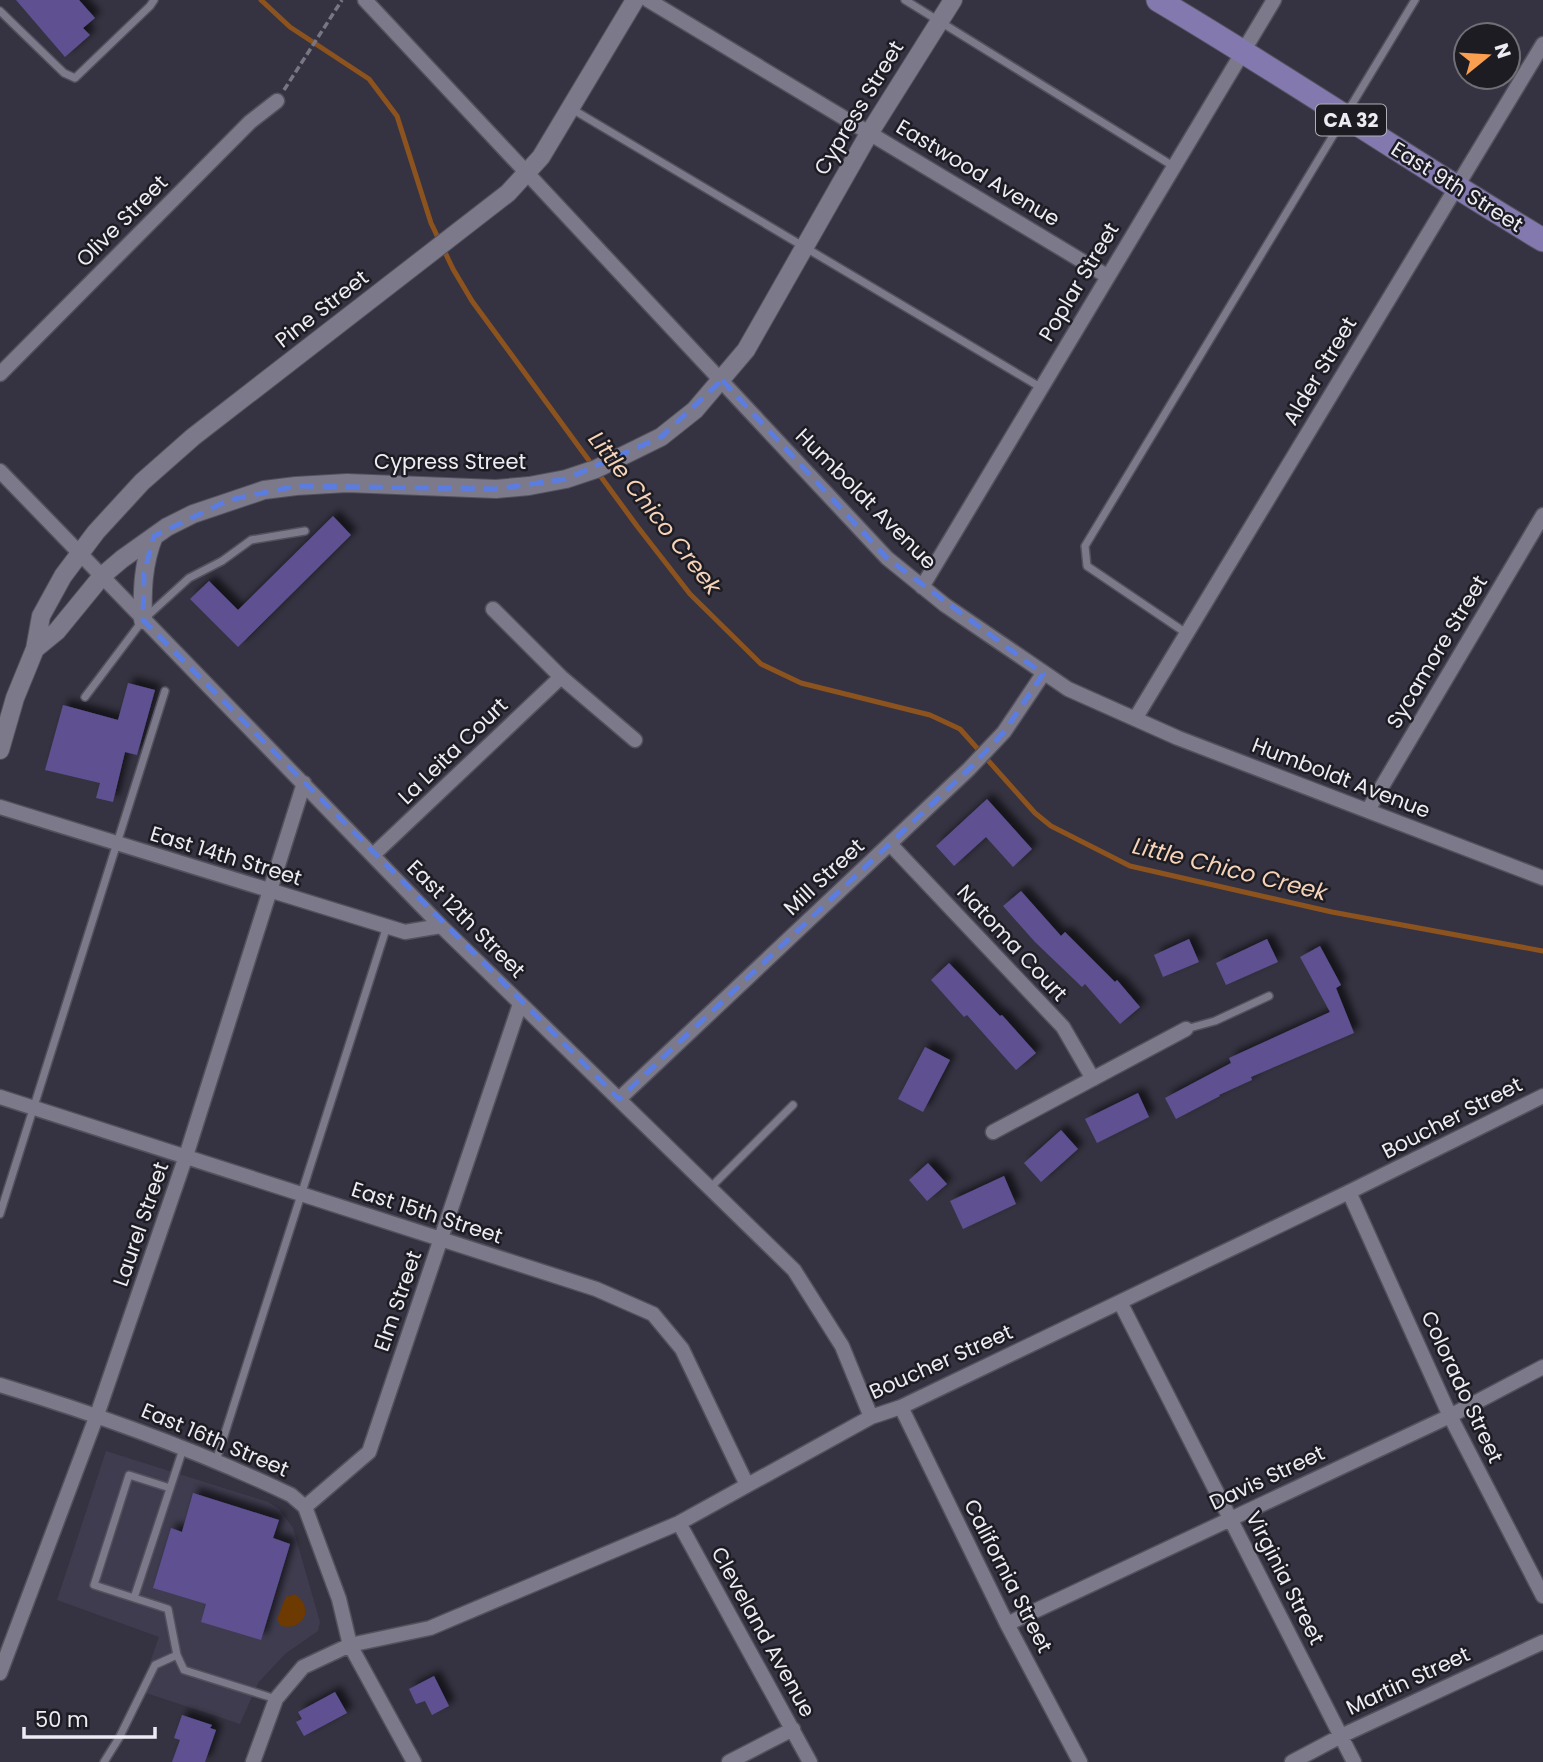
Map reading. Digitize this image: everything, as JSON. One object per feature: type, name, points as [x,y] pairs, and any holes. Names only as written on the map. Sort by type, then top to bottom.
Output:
[{"type":"main road","name":"East 9th Street","points":[[1158,0],[1243,50],[1455,187],[1543,240]]},
{"type":"street","name":"Humboldt Avenue","points":[[365,0],[887,558],[922,587],[1068,689],[1178,738],[1543,878]]},
{"type":"street","name":"Pine Street","points":[[0,750],[15,698],[35,649],[41,616],[79,552],[142,482],[193,437],[467,226],[527,174],[541,157],[635,0]]},
{"type":"street","name":"Eastwood Avenue","points":[[648,0],[1107,276]]},
{"type":"street","name":"Cypress Street","points":[[35,649],[57,631],[102,576],[154,536],[194,514],[229,500],[296,486],[347,484],[496,489],[529,486],[566,479],[596,469],[625,456],[669,430],[695,410],[746,351],[870,132],[953,0]]},
{"type":"street","name":"Poplar Street","points":[[922,587],[1274,0]]},
{"type":"street","name":"Alder Street","points":[[1135,719],[1543,44]]},
{"type":"street","name":"Olive Street","points":[[0,373],[250,122],[277,101]]},
{"type":"street","name":"East 12th Street","points":[[0,471],[441,926],[794,1270],[842,1346],[871,1417]]},
{"type":"street","name":"Sycamore Street","points":[[1368,810],[1543,515]]},
{"type":"street","points":[[144,620],[146,554],[154,536]]},
{"type":"street","points":[[493,609],[561,677],[635,740]]},
{"type":"street","name":"Mill Street","points":[[619,1099],[970,769],[1004,732],[1043,674]]},
{"type":"street","name":"La Leita Court","points":[[373,855],[561,677]]},
{"type":"street","name":"Laurel Street","points":[[0,1673],[97,1415],[186,1156],[304,783]]},
{"type":"street","name":"East 14th Street","points":[[0,807],[405,932],[441,926]]},
{"type":"street","name":"Natoma Court","points":[[890,844],[1063,1027],[1093,1079]]},
{"type":"street","name":"Elm Street","points":[[305,1507],[369,1451],[520,1004]]},
{"type":"street","points":[[993,1132],[1186,1029]]},
{"type":"street","name":"Boucher Street","points":[[350,1645],[430,1628],[679,1523],[871,1417],[901,1407],[1543,1096]]},
{"type":"street","name":"East 15th Street","points":[[0,1097],[596,1289],[653,1314],[682,1349],[747,1485]]},
{"type":"street","name":"Colorado Street","points":[[1349,1192],[1450,1416],[1543,1596]]},
{"type":"street","name":"Virginia Street","points":[[1120,1302],[1354,1762]]},
{"type":"street","name":"Davis Street","points":[[1007,1623],[1450,1416],[1543,1367]]},
{"type":"street","name":"East 16th Street","points":[[0,1385],[97,1415],[216,1462],[291,1495],[305,1507]]},
{"type":"street","name":"California Street","points":[[901,1407],[1007,1623],[1080,1762]]},
{"type":"street","points":[[305,1507],[339,1599],[350,1645],[414,1762]]},
{"type":"street","name":"Cleveland Avenue","points":[[679,1523],[810,1762]]},
{"type":"street","name":"Martin Street","points":[[1292,1762],[1341,1736],[1543,1642]]},
{"type":"street","points":[[253,1762],[276,1699],[303,1667],[350,1645]]},
{"type":"street","points":[[729,1762],[793,1729]]},
{"type":"lane","points":[[0,11],[64,74],[75,78],[154,0]]},
{"type":"lane","points":[[905,0],[1173,166]]},
{"type":"lane","points":[[1187,633],[1087,566],[1085,546],[1415,0]]},
{"type":"lane","points":[[570,108],[1041,387]]},
{"type":"lane","points":[[85,697],[144,620],[189,578],[222,561],[251,540],[304,531]]},
{"type":"lane","points":[[0,1214],[165,691]]},
{"type":"lane","points":[[216,1462],[387,926]]},
{"type":"lane","points":[[1186,1029],[1215,1021],[1269,996]]},
{"type":"lane","points":[[710,1188],[793,1105]]},
{"type":"lane","points":[[134,1598],[183,1449]]},
{"type":"lane","points":[[170,1488],[129,1475],[94,1585],[168,1609],[177,1655],[184,1670],[276,1699]]},
{"type":"lane","points":[[104,1762],[119,1738],[155,1665],[177,1655]]},
{"type":"path","points":[[293,77],[342,0]]},
{"type":"highlighted area","points":[[722,380],[887,558],[1043,674],[1004,732],[969,769],[619,1099],[143,620],[144,573],[154,536],[229,500],[296,486],[496,489],[566,479],[661,437]]},
{"type":"shaded area","points":[[106,1451],[268,1502],[279,1509],[293,1528],[320,1622],[318,1631],[285,1654],[258,1683],[240,1724],[140,1691],[159,1637],[57,1600]]},
{"type":"shaded area","points":[[294,1594],[303,1603],[305,1615],[301,1622],[295,1625],[281,1626],[277,1619],[288,1595],[289,1597]]},
{"type":"building","points":[[16,0],[79,0],[95,18],[83,28],[90,35],[65,57]]},
{"type":"building","points":[[333,516],[351,535],[238,647],[190,599],[209,581],[238,610]]},
{"type":"building","points":[[128,683],[155,690],[137,755],[125,752],[113,802],[96,798],[100,783],[45,770],[63,705],[118,720]]},
{"type":"building","points":[[987,799],[1032,849],[1013,867],[986,837],[954,866],[936,846]]},
{"type":"building","points":[[1021,891],[1061,936],[1065,932],[1115,982],[1117,980],[1140,1007],[1120,1024],[1085,984],[1082,987],[1035,942],[1003,906]]},
{"type":"building","points":[[1189,939],[1199,962],[1163,977],[1154,955]]},
{"type":"building","points":[[1267,939],[1278,962],[1226,985],[1216,963]]},
{"type":"building","points":[[1320,946],[1341,985],[1336,988],[1354,1033],[1251,1077],[1252,1080],[1176,1119],[1165,1098],[1231,1063],[1229,1058],[1330,1012],[1300,957]]},
{"type":"building","points":[[949,963],[1036,1053],[1016,1070],[967,1015],[964,1017],[931,980]]},
{"type":"building","points":[[925,1047],[950,1060],[923,1112],[898,1099]]},
{"type":"building","points":[[1138,1093],[1149,1117],[1097,1143],[1085,1119]]},
{"type":"building","points":[[1061,1130],[1078,1149],[1041,1182],[1024,1163]]},
{"type":"building","points":[[928,1163],[947,1184],[927,1201],[909,1180]]},
{"type":"building","points":[[1004,1176],[1016,1204],[963,1229],[950,1201]]},
{"type":"building","points":[[193,1493],[279,1520],[273,1538],[290,1544],[261,1640],[201,1622],[206,1604],[153,1588],[171,1528],[182,1532]]},
{"type":"building","points":[[434,1676],[449,1706],[432,1715],[425,1701],[416,1704],[409,1689]]},
{"type":"building","points":[[335,1692],[347,1713],[304,1736],[296,1722],[302,1719],[298,1712]]},
{"type":"building","points":[[182,1715],[212,1725],[210,1728],[216,1730],[205,1762],[172,1762],[180,1740],[174,1738]]},
{"type":"waterway","name":"Little Chico Creek","points":[[261,0],[290,27],[369,79],[397,116],[431,223],[472,301],[690,594],[761,664],[801,683],[930,715],[960,729],[1035,813],[1051,826],[1130,866],[1332,912],[1543,951]]}]
